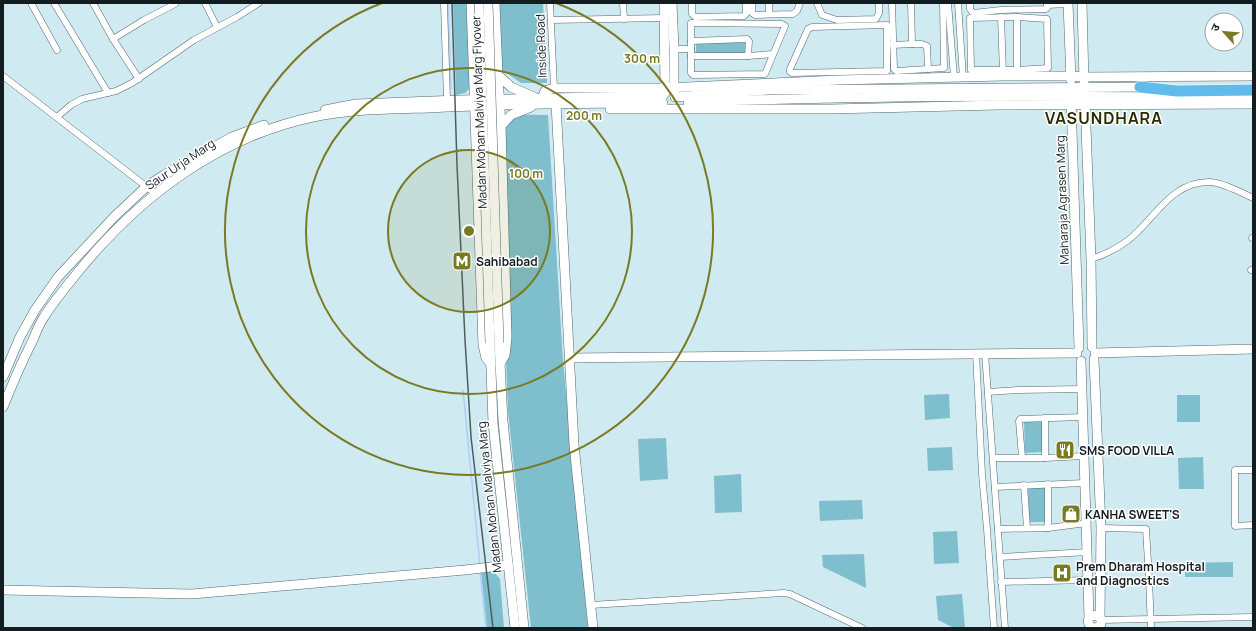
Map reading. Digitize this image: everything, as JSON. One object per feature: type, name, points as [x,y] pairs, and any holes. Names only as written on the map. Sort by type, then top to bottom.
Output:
[{"type":"highway","points":[[1140,87],[1177,91],[1253,90]]},
{"type":"street","points":[[31,3],[57,50]]},
{"type":"street","points":[[54,3],[108,92]]},
{"type":"street","points":[[93,3],[113,39],[139,79]]},
{"type":"street","points":[[205,3],[217,27]]},
{"type":"street","points":[[57,117],[82,99],[124,87],[139,79],[194,40],[237,17],[259,3]]},
{"type":"street","points":[[444,3],[447,100]]},
{"type":"street","points":[[471,3],[482,345],[486,358],[490,363]]},
{"type":"street","name":"Madan Mohan Malviya Marg Flyover","points":[[479,3],[494,343],[500,364]]},
{"type":"street","name":"Madan Mohan Malviya Marg Flyover","points":[[488,3],[494,343],[490,363]]},
{"type":"street","points":[[495,3],[501,126],[507,338],[505,355],[500,364]]},
{"type":"street","name":"Inside Road","points":[[550,3],[554,88]]},
{"type":"street","points":[[623,3],[624,19]]},
{"type":"street","points":[[664,3],[667,93]]},
{"type":"street","points":[[667,93],[674,49],[672,3]]},
{"type":"street","points":[[692,3],[692,14],[695,17],[744,16],[746,14],[746,3]]},
{"type":"street","points":[[752,3],[753,14],[793,14],[797,10],[800,3]]},
{"type":"street","points":[[769,3],[769,14]]},
{"type":"street","points":[[817,3],[822,15],[837,20],[876,19],[879,13],[879,3]]},
{"type":"street","points":[[892,3],[894,69],[898,75]]},
{"type":"street","points":[[911,3],[912,44]]},
{"type":"street","points":[[898,75],[928,69],[943,69],[945,67],[943,3]]},
{"type":"street","points":[[948,3],[954,77]]},
{"type":"street","points":[[958,3],[963,78]]},
{"type":"street","points":[[970,3],[970,9],[973,13],[1001,10],[1046,9],[1047,4],[1068,3]]},
{"type":"street","name":"Maharaja Agrasen Marg","points":[[1068,3],[1078,350]]},
{"type":"street","points":[[1082,3],[1093,353],[1101,528],[1095,624]]},
{"type":"street","points":[[113,39],[144,20],[175,4]]},
{"type":"street","points":[[1001,17],[1003,73]]},
{"type":"street","points":[[1017,73],[1048,68],[1047,19],[1017,17],[970,18],[971,70],[1003,73],[1084,77],[1253,76]]},
{"type":"street","points":[[1017,17],[1017,73]]},
{"type":"street","points":[[551,20],[664,18]]},
{"type":"street","points":[[692,23],[784,24],[785,26],[766,72],[763,74],[692,75],[691,49],[692,23]]},
{"type":"street","points":[[474,103],[643,96],[667,93],[838,76],[887,71],[887,25],[812,27],[808,29],[790,69],[790,72],[792,73],[838,76],[898,75],[963,78],[1003,73]]},
{"type":"street","points":[[691,41],[747,39],[749,41],[748,56]]},
{"type":"street","points":[[894,45],[922,44],[927,46],[928,69]]},
{"type":"street","points":[[674,49],[691,49]]},
{"type":"street","points":[[691,56],[748,56],[773,54]]},
{"type":"street","points":[[498,75],[511,87],[556,107],[700,110],[831,109],[999,105],[1071,96]]},
{"type":"street","points":[[3,76],[156,194]]},
{"type":"street","points":[[1085,96],[1140,87],[1253,85]]},
{"type":"street","points":[[501,126],[511,115],[539,100],[546,91],[554,88],[667,93],[768,90],[1085,96],[1253,104]]},
{"type":"street","points":[[556,107],[667,93],[689,102],[700,110]]},
{"type":"street","points":[[689,102],[1071,96],[1253,98]]},
{"type":"street","name":"Saur Urja Marg","points":[[3,377],[27,323],[48,290],[70,264],[100,231],[147,186],[201,153],[232,137],[267,124],[311,112],[356,104],[447,100],[474,103]]},
{"type":"street","name":"Saur Urja Marg","points":[[3,407],[43,318],[58,296],[91,256],[126,220],[156,194],[205,159],[235,143],[267,130],[313,117],[357,111],[474,103]]},
{"type":"street","points":[[556,107],[574,445],[593,628]]},
{"type":"street","points":[[1091,259],[1107,254],[1128,241],[1176,192],[1190,186],[1209,182],[1220,184],[1253,198]]},
{"type":"street","points":[[48,290],[58,296]]},
{"type":"street","points":[[569,358],[985,353],[1078,350],[1084,345],[1089,345],[1093,353]]},
{"type":"street","points":[[1093,353],[1253,349]]},
{"type":"street","points":[[1078,350],[1078,358],[1081,362],[1084,483],[1089,580],[1095,624]]},
{"type":"street","points":[[976,353],[982,474],[988,529],[994,628]]},
{"type":"street","points":[[985,353],[1005,628]]},
{"type":"street","points":[[1081,362],[1089,362],[1093,353]]},
{"type":"street","name":"Madan Mohan Malviya Marg","points":[[490,363],[493,423],[515,628]]},
{"type":"street","name":"Madan Mohan Malviya Marg","points":[[500,364],[502,421],[524,628]]},
{"type":"street","points":[[988,392],[1082,389]]},
{"type":"street","points":[[1022,457],[1019,420],[1083,417]]},
{"type":"street","points":[[1044,418],[1045,458]]},
{"type":"street","points":[[993,458],[1084,456]]},
{"type":"street","points":[[1253,470],[1234,470],[1235,526],[1253,525]]},
{"type":"street","points":[[995,487],[1084,483]]},
{"type":"street","points":[[1048,484],[1048,528]]},
{"type":"street","points":[[1024,485],[1027,528]]},
{"type":"street","points":[[998,529],[1048,528],[1087,523]]},
{"type":"street","points":[[1101,528],[1146,529],[1150,580],[1151,628]]},
{"type":"street","points":[[1000,557],[1088,552]]},
{"type":"street","points":[[3,590],[192,594],[508,565]]},
{"type":"street","points":[[1002,582],[1089,580]]},
{"type":"street","points":[[591,605],[784,593],[790,594],[862,628]]},
{"type":"street","points":[[1095,624],[1150,619],[1253,617]]},
{"type":"shaded area","points":[[453,3],[469,3],[471,87],[465,93],[456,95]]},
{"type":"shaded area","points":[[492,3],[543,3],[547,83],[521,83],[502,70]]},
{"type":"shaded area","points":[[696,42],[745,42],[745,53],[696,53]]},
{"type":"shaded area","points":[[523,115],[548,115],[563,361],[588,628],[531,628],[508,411],[498,145],[503,128],[510,119]]},
{"type":"shaded area","points":[[949,394],[950,418],[925,420],[924,395]]},
{"type":"shaded area","points":[[1177,395],[1200,395],[1200,422],[1177,422]]},
{"type":"shaded area","points":[[1024,422],[1043,422],[1044,452],[1025,453]]},
{"type":"shaded area","points":[[666,438],[668,479],[640,481],[638,439]]},
{"type":"shaded area","points":[[952,447],[953,470],[928,471],[927,448]]},
{"type":"shaded area","points":[[1203,457],[1204,489],[1179,489],[1178,458]]},
{"type":"shaded area","points":[[741,474],[742,512],[715,513],[714,476]]},
{"type":"shaded area","points":[[1046,484],[1047,522],[1029,522],[1028,485]]},
{"type":"shaded area","points":[[862,500],[863,519],[820,521],[819,501]]},
{"type":"shaded area","points":[[957,531],[959,563],[934,564],[933,532]]},
{"type":"shaded area","points":[[864,554],[866,588],[823,567],[822,555]]},
{"type":"shaded area","points":[[1233,562],[1233,577],[1185,577],[1185,563]]},
{"type":"shaded area","points":[[481,572],[494,572],[500,579],[504,628],[487,628]]},
{"type":"shaded area","points":[[962,594],[965,628],[954,628],[938,620],[936,596]]},
{"type":"waterway","points":[[448,3],[451,89]]},
{"type":"waterway","points":[[463,390],[480,566]]},
{"type":"waterway","points":[[480,571],[486,628]]},
{"type":"railway","points":[[452,3],[457,165],[471,437],[493,628]]},
{"type":"place","name":"Sahibabad","points":[[462,261]]},
{"type":"place","name":"SMS FOOD VILLA","points":[[1065,450]]},
{"type":"place","name":"KANHA SWEET'S","points":[[1071,514]]},
{"type":"place","name":"Prem Dharam Hospital and Diagnostics","points":[[1062,573]]},
{"type":"district","name":"VASUNDHARA","points":[[1104,118]]}]
